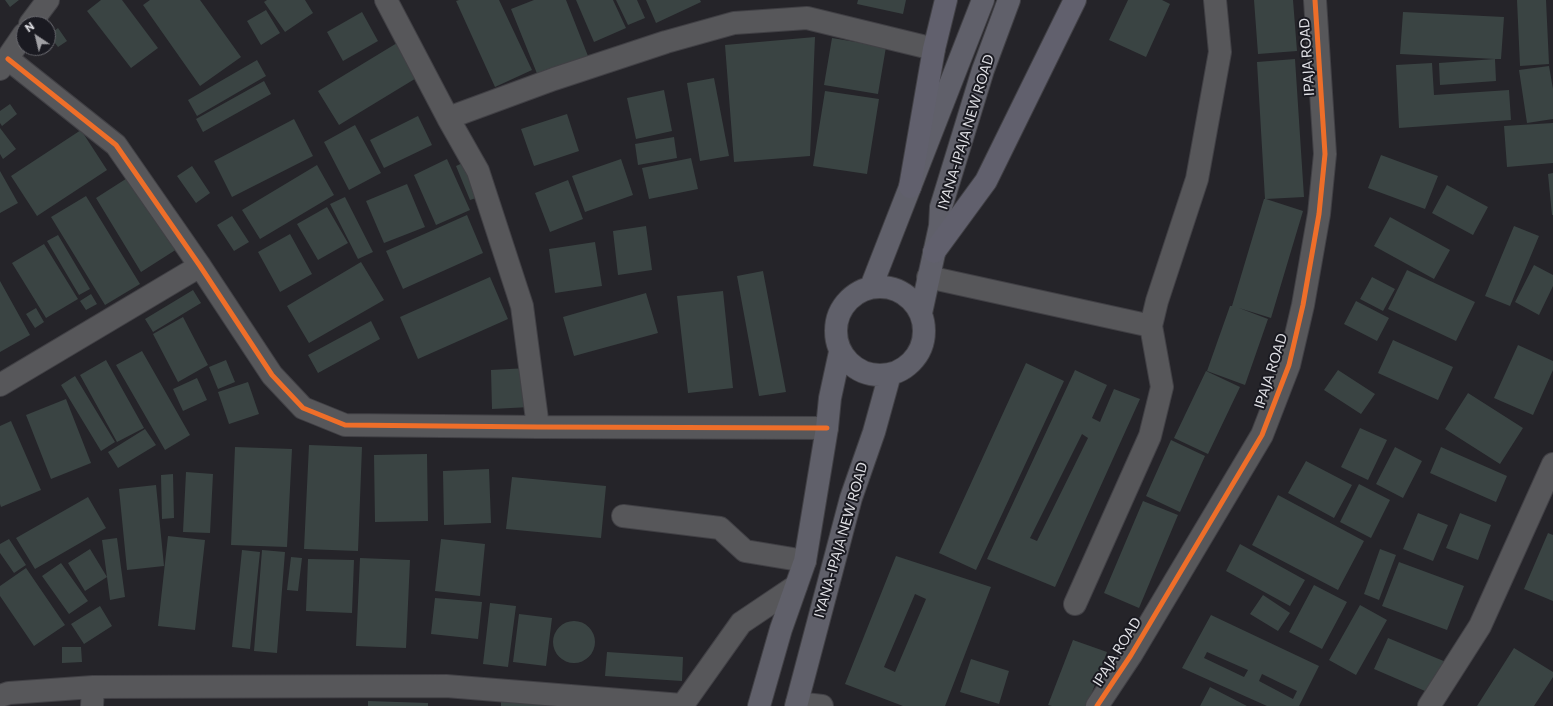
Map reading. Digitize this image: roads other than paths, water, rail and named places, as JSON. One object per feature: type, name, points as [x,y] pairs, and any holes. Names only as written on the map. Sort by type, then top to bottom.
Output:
[{"type":"highway","points":[[910,187],[934,49],[946,0]]},
{"type":"highway","points":[[934,252],[986,182],[1075,0]]},
{"type":"main road","name":"IYANA-IPAJA NEW ROAD","points":[[871,287],[983,0]]},
{"type":"main road","name":"IYANA-IPAJA NEW ROAD","points":[[921,313],[940,226],[941,207],[983,70],[1009,0]]},
{"type":"main road","points":[[871,287],[891,287],[909,297],[916,304],[921,313],[924,328],[923,343],[916,357],[904,368],[890,374],[876,375],[861,372],[849,364],[840,352],[835,336],[836,319],[844,305],[856,293],[871,287]]},
{"type":"main road","name":"IYANA-IPAJA NEW ROAD","points":[[759,706],[781,629],[805,561],[827,428],[830,398],[840,352]]},
{"type":"main road","name":"IYANA-IPAJA NEW ROAD","points":[[797,704],[851,498],[874,432],[890,374]]},
{"type":"street","points":[[36,16],[48,0]]},
{"type":"street","points":[[386,0],[448,118],[478,171],[522,306],[538,427]]},
{"type":"street","points":[[1075,604],[1150,436],[1162,387],[1151,326],[1157,301],[1197,179],[1220,52],[1215,0]]},
{"type":"street","name":"IPAJA ROAD","points":[[1097,706],[1131,655],[1262,435],[1289,365],[1303,305],[1318,222],[1325,154],[1318,1]]},
{"type":"street","points":[[448,118],[554,79],[666,42],[734,23],[807,18],[934,49]]},
{"type":"street","points":[[16,46],[4,64],[116,145],[200,266],[272,375],[303,408],[345,425],[827,428]]},
{"type":"street","points":[[0,385],[200,266]]},
{"type":"street","points":[[928,277],[1151,326]]},
{"type":"street","points":[[1429,706],[1480,626],[1553,464]]},
{"type":"street","points":[[623,516],[720,528],[745,551],[805,561]]},
{"type":"street","points":[[0,696],[9,694],[92,697],[446,686],[682,705],[741,623],[796,586]]},
{"type":"street","points":[[797,704],[822,706]]}]
